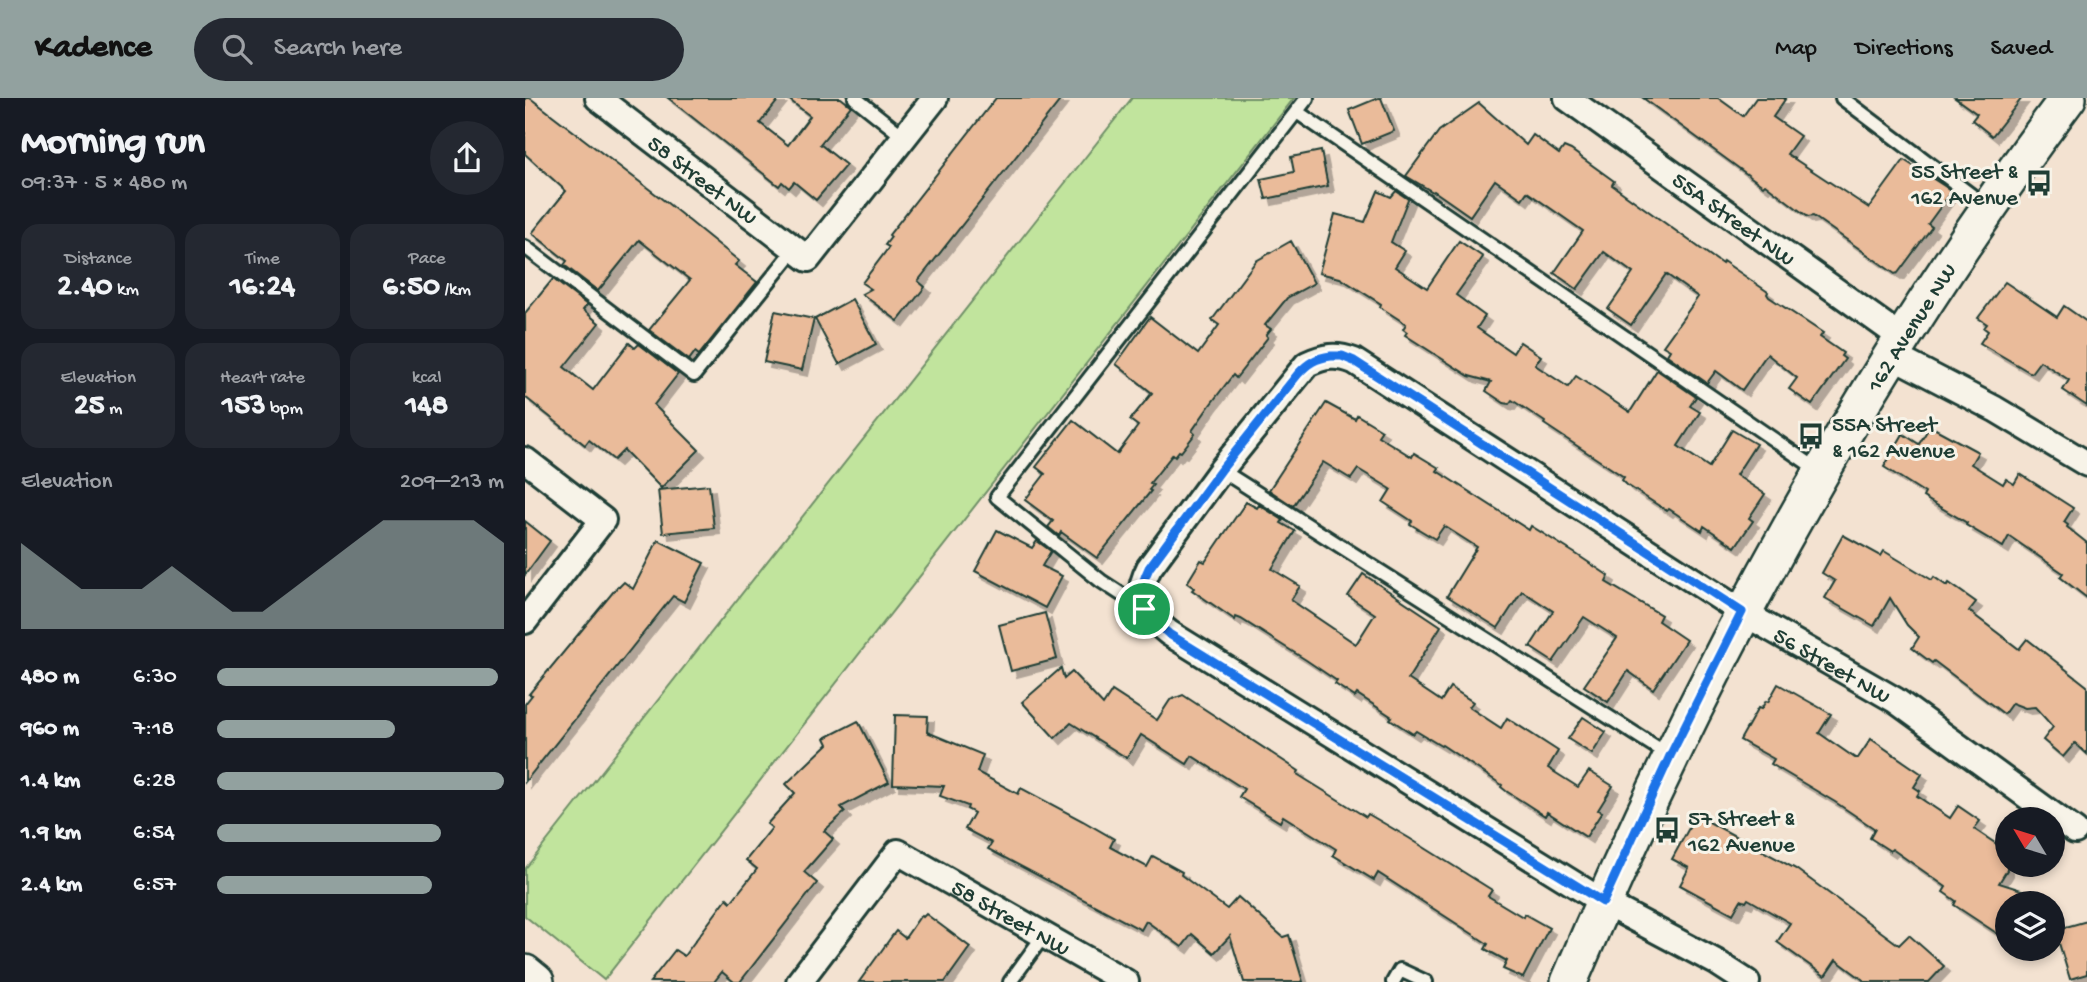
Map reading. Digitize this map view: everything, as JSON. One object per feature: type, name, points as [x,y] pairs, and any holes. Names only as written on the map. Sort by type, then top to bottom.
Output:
[{"type":"street","name":"58 Street NW","points":[[598,98],[802,254]]},
{"type":"street","points":[[802,254],[935,98]]},
{"type":"street","name":"55A Street NW","points":[[1567,98],[1897,346],[2087,464]]},
{"type":"street","name":"162 Avenue NW","points":[[1569,982],[1670,756],[1742,612],[1821,472],[1897,346],[1987,208],[2068,98]]},
{"type":"street","name":"56 Street NW","points":[[1221,470],[1307,364],[1331,356],[1342,356],[1354,361],[1742,612],[1895,700],[2075,831]]},
{"type":"street","points":[[525,460],[603,520],[525,621]]},
{"type":"street","points":[[1221,470],[1149,568],[1140,585],[1144,609],[1169,634],[1603,902],[1716,962],[1747,982]]},
{"type":"street","name":"58 Street NW","points":[[799,982],[898,852],[1126,982]]},
{"type":"street","points":[[525,973],[536,982]]},
{"type":"lane","points":[[855,98],[904,137]]},
{"type":"lane","points":[[1144,609],[1101,581],[996,497],[1307,98]]},
{"type":"lane","points":[[1842,98],[1987,208]]},
{"type":"lane","points":[[1297,112],[1821,472]]},
{"type":"lane","points":[[525,247],[694,375],[802,254]]},
{"type":"lane","points":[[1221,470],[1670,756]]},
{"type":"lane","points":[[1010,982],[1044,935]]},
{"type":"lane","points":[[1393,982],[1400,970],[1426,982]]},
{"type":"green space","points":[[1132,98],[1294,98],[604,980],[525,916],[525,869]]},
{"type":"building","points":[[525,98],[530,98],[666,202],[739,261],[735,265],[757,282],[699,355],[695,352],[689,360],[649,330],[690,280],[639,240],[598,291],[564,265],[567,261],[532,233],[566,191],[525,154]]},
{"type":"building","points":[[668,98],[780,98],[760,123],[788,145],[810,116],[787,98],[841,98],[851,106],[820,144],[846,165],[816,200],[794,182],[789,188],[782,182],[779,186]]},
{"type":"building","points":[[996,98],[1062,98],[918,281],[925,287],[898,321],[862,294],[871,289],[862,283],[889,247],[885,245],[891,237],[889,235]]},
{"type":"building","points":[[1381,98],[1394,131],[1362,144],[1349,110]]},
{"type":"building","points":[[1643,98],[1718,98],[1743,116],[1756,98],[1786,98],[1773,117],[1800,136],[1787,154],[1869,208],[1904,160],[1952,191],[1928,224],[1932,227],[1895,274],[1813,216],[1808,217],[1765,184],[1763,186]]},
{"type":"building","points":[[1955,98],[2022,98],[1992,136],[1972,120],[1977,114]]},
{"type":"building","points":[[1479,103],[1526,145],[1533,135],[1559,154],[1564,147],[1571,150],[1614,181],[1612,185],[1823,333],[1820,337],[1843,353],[1841,356],[1845,359],[1812,405],[1789,389],[1797,378],[1767,354],[1742,390],[1716,371],[1707,383],[1667,355],[1670,350],[1663,346],[1698,297],[1666,274],[1631,325],[1608,309],[1633,273],[1604,252],[1577,289],[1554,273],[1583,231],[1527,192],[1522,199],[1495,180],[1470,216],[1434,191],[1406,176],[1439,131]]},
{"type":"building","points":[[1321,151],[1328,186],[1266,199],[1261,179],[1294,172],[1291,157]]},
{"type":"building","points":[[1378,191],[1391,197],[1396,191],[1408,199],[1391,242],[1405,251],[1395,267],[1427,288],[1459,241],[1483,257],[1456,295],[1485,316],[1477,328],[1513,353],[1520,342],[1541,356],[1535,365],[1568,387],[1576,376],[1630,412],[1657,370],[1696,397],[1690,406],[1700,412],[1678,446],[1709,467],[1732,430],[1756,444],[1736,475],[1765,494],[1749,518],[1753,521],[1735,547],[1704,526],[1702,531],[1627,485],[1622,480],[1624,477],[1512,400],[1509,404],[1504,403],[1486,391],[1491,382],[1469,376],[1405,335],[1407,332],[1403,329],[1406,324],[1380,307],[1381,304],[1340,278],[1319,273],[1335,214],[1365,222]]},
{"type":"building","points":[[1291,241],[1314,283],[1287,298],[1265,325],[1271,329],[1266,335],[1268,337],[1236,378],[1233,375],[1210,405],[1192,431],[1195,434],[1181,452],[1175,456],[1173,454],[1150,483],[1153,485],[1149,490],[1151,491],[1097,558],[1061,532],[1059,536],[1048,527],[1053,521],[1025,500],[1045,474],[1036,467],[1073,420],[1117,454],[1138,426],[1130,420],[1152,393],[1116,364],[1150,317],[1198,354],[1219,325],[1212,320],[1256,261]]},
{"type":"building","points":[[553,279],[587,305],[583,310],[599,323],[564,367],[593,390],[629,343],[635,348],[639,344],[678,374],[654,405],[699,450],[661,488],[624,450],[614,460],[589,440],[585,445],[525,397],[525,313]]},
{"type":"building","points":[[2005,282],[2057,317],[2064,306],[2087,322],[2087,406],[2063,390],[2069,380],[2040,361],[2031,373],[1980,343],[1988,331],[1984,328],[1987,324],[1978,318]]},
{"type":"building","points":[[852,299],[876,344],[839,364],[815,319]]},
{"type":"building","points":[[775,311],[814,319],[802,370],[764,362]]},
{"type":"building","points":[[1326,403],[1355,419],[1357,415],[1382,430],[1378,436],[1412,457],[1414,453],[1439,468],[1437,471],[1529,530],[1531,526],[1576,554],[1609,576],[1606,582],[1661,615],[1658,621],[1686,640],[1653,689],[1628,671],[1608,702],[1584,686],[1617,638],[1584,617],[1553,662],[1530,647],[1553,611],[1522,591],[1498,628],[1447,596],[1477,547],[1444,526],[1435,539],[1410,524],[1412,521],[1383,502],[1391,489],[1358,469],[1351,479],[1323,462],[1293,506],[1269,490]]},
{"type":"building","points":[[1930,426],[1978,452],[1971,464],[2003,484],[2006,479],[2014,484],[2020,474],[2073,508],[2064,522],[2087,543],[2087,598],[2060,577],[2063,573],[2009,536],[2003,547],[1923,497],[1925,493],[1884,467],[1903,434],[1919,444]]},
{"type":"building","points":[[709,485],[714,528],[663,533],[658,490]]},
{"type":"building","points":[[1246,502],[1257,508],[1259,505],[1295,531],[1272,569],[1300,586],[1291,600],[1356,644],[1375,614],[1348,596],[1363,574],[1441,626],[1408,679],[1441,701],[1450,687],[1473,702],[1469,707],[1501,728],[1507,718],[1558,751],[1548,768],[1578,787],[1589,771],[1613,786],[1598,810],[1602,812],[1586,837],[1547,812],[1545,816],[1442,745],[1416,731],[1413,734],[1357,694],[1355,697],[1335,684],[1337,681],[1306,660],[1241,619],[1236,617],[1235,620],[1192,590],[1194,588],[1187,583],[1201,560],[1205,562]]},
{"type":"building","points":[[525,521],[550,541],[525,575]]},
{"type":"building","points":[[997,530],[1032,548],[1037,541],[1051,551],[1042,566],[1062,576],[1045,608],[975,571]]},
{"type":"building","points":[[1843,535],[1881,556],[1884,551],[1932,580],[1934,577],[1947,586],[1949,583],[1976,602],[1969,611],[2019,649],[2027,639],[2087,686],[2087,754],[2075,743],[2063,757],[2043,740],[2053,727],[2035,707],[2025,708],[2012,703],[2004,714],[1934,661],[1932,663],[1912,648],[1919,637],[1907,625],[1890,598],[1874,626],[1825,598],[1835,581],[1822,573]]},
{"type":"building","points":[[658,540],[704,563],[684,602],[673,596],[525,782],[525,704],[532,695],[529,694],[618,586],[624,582],[633,589]]},
{"type":"building","points":[[1045,613],[1057,659],[1011,671],[999,625]]},
{"type":"building","points":[[1061,668],[1064,679],[1072,672],[1103,705],[1112,691],[1157,720],[1170,700],[1183,695],[1299,771],[1297,774],[1366,817],[1368,814],[1409,838],[1492,890],[1488,896],[1523,917],[1524,914],[1549,928],[1523,978],[1503,969],[1507,961],[1485,949],[1488,944],[1378,873],[1374,880],[1333,855],[1336,849],[1283,816],[1280,822],[1239,797],[1244,789],[1192,756],[1187,764],[1141,735],[1127,758],[1071,723],[1055,738],[1022,702]]},
{"type":"building","points":[[1778,684],[1831,714],[1819,733],[1855,758],[1858,758],[1871,739],[1922,774],[1914,787],[1920,791],[1917,796],[1950,818],[1958,806],[1980,821],[1974,829],[1995,843],[1995,877],[2003,877],[1999,883],[2024,891],[1995,891],[1995,932],[1954,905],[1956,901],[1943,892],[1946,887],[1892,849],[1890,851],[1870,838],[1875,829],[1771,764],[1774,759],[1740,740],[1758,708],[1761,709],[1766,701],[1768,702]]},
{"type":"building","points":[[895,715],[928,716],[927,732],[983,755],[977,772],[1018,794],[1021,788],[1083,821],[1114,839],[1110,847],[1147,867],[1153,856],[1182,872],[1181,875],[1227,909],[1238,897],[1283,937],[1289,935],[1303,982],[1244,982],[1230,936],[1214,953],[1192,934],[1182,947],[1146,921],[1141,930],[988,849],[992,843],[965,829],[974,813],[967,809],[968,806],[940,796],[944,786],[893,784]]},
{"type":"building","points":[[1583,717],[1606,732],[1592,754],[1568,739]]},
{"type":"building","points":[[858,721],[889,782],[841,807],[845,812],[824,831],[833,839],[804,872],[817,883],[740,982],[734,982],[722,972],[714,982],[650,982],[675,950],[684,956],[727,898],[731,902],[757,869],[746,860],[772,828],[767,824],[795,793],[786,784],[828,744],[825,738]]},
{"type":"building","points":[[1696,815],[1796,869],[1899,945],[1909,935],[1944,966],[1929,982],[1866,982],[1836,960],[1825,976],[1777,942],[1790,923],[1748,899],[1746,902],[1741,900],[1733,914],[1680,885],[1689,868],[1672,859]]},
{"type":"building","points":[[926,914],[970,947],[945,982],[859,982],[896,931],[905,938],[921,915],[923,917]]},
{"type":"building","points":[[2087,921],[2087,974],[2070,979],[2064,961],[2065,927]]},
{"type":"place","name":"55 Street & 162 Avenue","points":[[2039,183]]},
{"type":"place","name":"55A Street & 162 Avenue","points":[[1811,436]]},
{"type":"place","name":"57 Street & 162 Avenue","points":[[1667,830]]},
{"type":"route","points":[[1342,356],[1354,361],[1742,612],[1670,756],[1603,902],[1169,634],[1144,609],[1140,585],[1149,568],[1221,470],[1307,364],[1320,358],[1342,356]]}]
